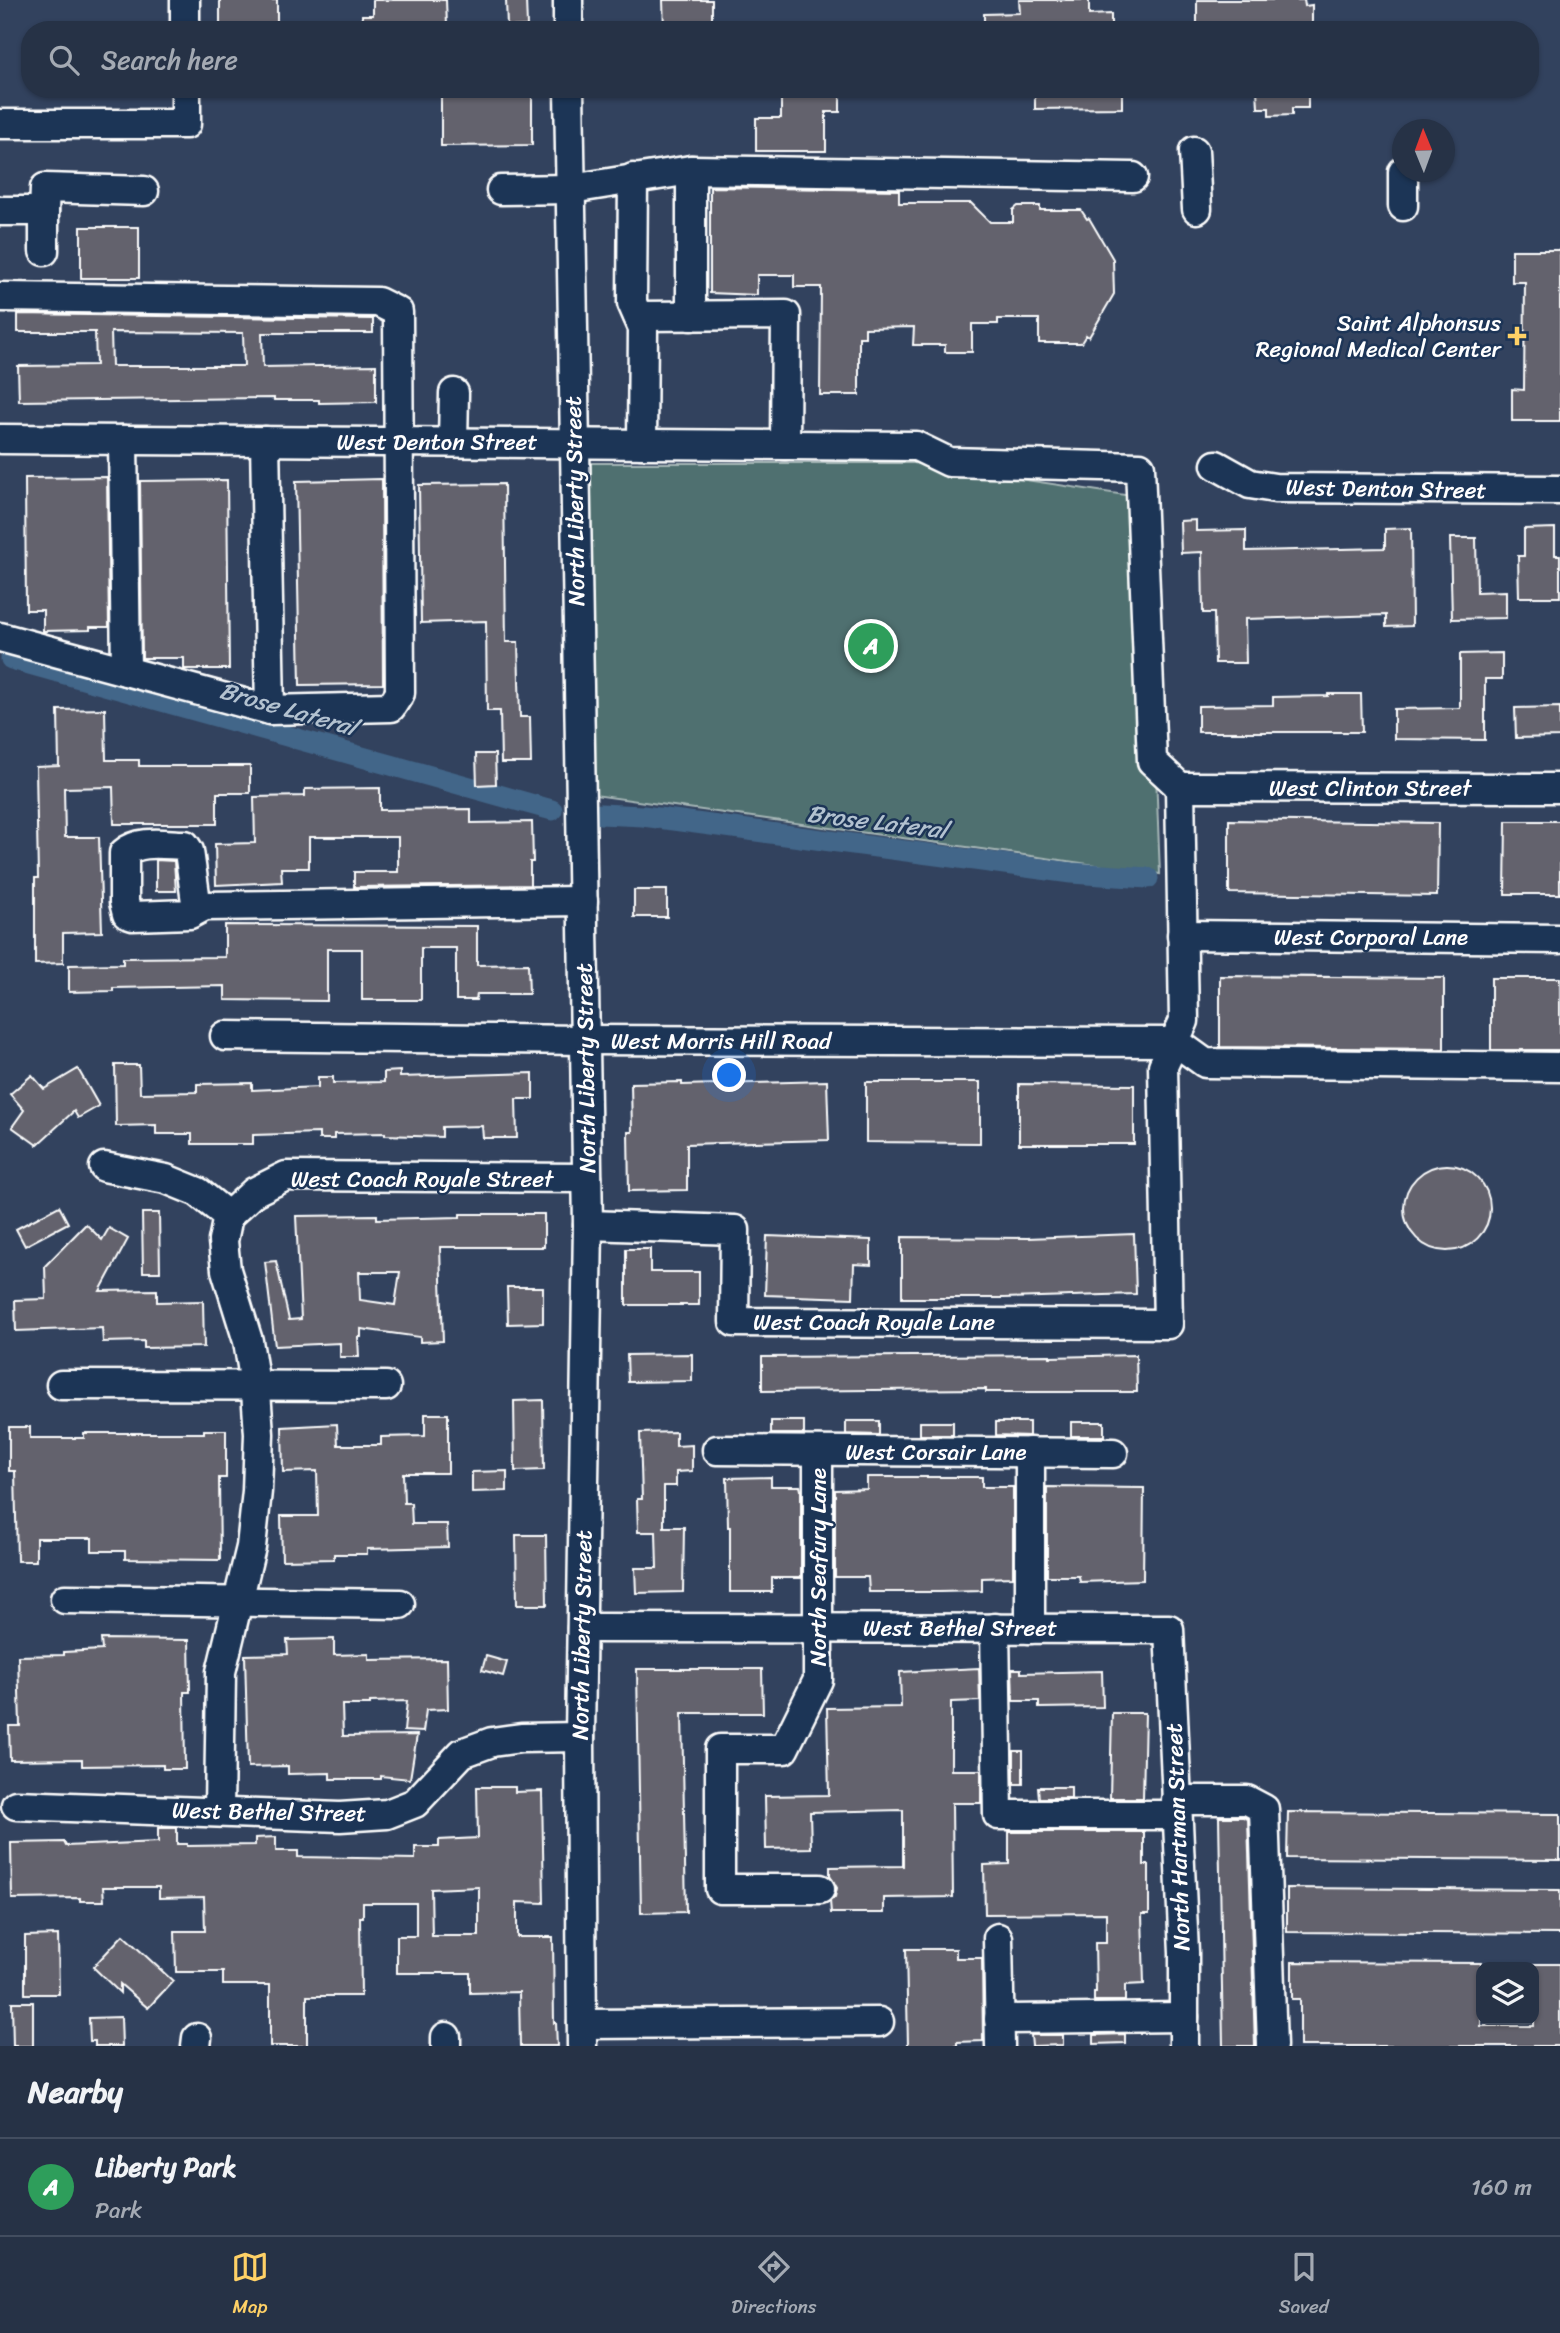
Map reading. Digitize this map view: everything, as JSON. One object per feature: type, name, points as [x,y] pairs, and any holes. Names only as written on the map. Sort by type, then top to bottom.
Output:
[{"type":"street","points":[[184,0],[185,21]]},
{"type":"street","points":[[568,0],[568,21]]},
{"type":"street","points":[[0,124],[186,124],[186,98]]},
{"type":"street","name":"North Liberty Street","points":[[569,98],[588,1225],[580,1737],[582,2035]]},
{"type":"street","points":[[1194,151],[1197,209]]},
{"type":"street","points":[[501,190],[571,189],[691,170],[1133,177]]},
{"type":"street","points":[[691,170],[691,316]]},
{"type":"street","points":[[632,178],[632,303],[643,328],[642,444]]},
{"type":"street","points":[[1403,182],[1403,206]]},
{"type":"street","points":[[44,251],[45,188],[144,191]]},
{"type":"street","points":[[0,211],[44,211]]},
{"type":"street","points":[[0,297],[378,302],[398,312],[400,693],[391,707],[270,710],[0,637]]},
{"type":"street","points":[[638,316],[786,315],[785,445]]},
{"type":"street","points":[[453,442],[454,393]]},
{"type":"street","name":"West Denton Street","points":[[0,439],[916,446],[949,462],[1140,467],[1152,761],[1180,787]]},
{"type":"street","points":[[123,440],[125,671]]},
{"type":"street","points":[[265,441],[270,710]]},
{"type":"street","name":"West Denton Street","points":[[1216,465],[1250,484],[1275,488],[1560,490]]},
{"type":"street","points":[[1180,787],[1184,1021],[1176,1042],[1205,1062],[1560,1067]]},
{"type":"street","name":"West Clinton Street","points":[[1180,787],[1560,788]]},
{"type":"street","points":[[197,909],[205,906],[583,901]]},
{"type":"street","name":"West Corporal Lane","points":[[1182,936],[1560,939]]},
{"type":"street","name":"West Morris Hill Road","points":[[225,1036],[1176,1042]]},
{"type":"street","name":"West Coach Royale Lane","points":[[588,1225],[734,1230],[734,1322],[1168,1324],[1163,1066],[1176,1042]]},
{"type":"street","points":[[104,1167],[166,1179],[198,1192],[228,1216],[223,1241],[226,1270],[248,1341],[259,1434],[251,1547],[221,1672],[219,1812]]},
{"type":"street","name":"West Coach Royale Street","points":[[228,1216],[254,1192],[286,1177],[587,1178]]},
{"type":"street","points":[[61,1385],[386,1387]]},
{"type":"street","name":"West Corsair Lane","points":[[717,1450],[1113,1453]]},
{"type":"street","name":"North Seafury Lane","points":[[818,1451],[818,1679],[784,1749],[720,1749],[720,1889],[820,1889]]},
{"type":"street","points":[[1030,1452],[1030,1629]]},
{"type":"street","points":[[65,1599],[400,1604]]},
{"type":"street","name":"West Bethel Street","points":[[582,1628],[1169,1629]]},
{"type":"street","points":[[995,1629],[998,1815],[1176,1808],[1247,1800],[1264,1809],[1272,2046]]},
{"type":"street","name":"North Hartman Street","points":[[1169,1629],[1184,1952],[1184,2046]]},
{"type":"street","name":"West Bethel Street","points":[[16,1805],[340,1817],[387,1814],[415,1803],[462,1753],[492,1742],[522,1738],[580,1737]]},
{"type":"street","points":[[998,1938],[1000,2033],[1184,2017]]},
{"type":"street","points":[[582,2035],[879,2022]]},
{"type":"green space","points":[[585,463],[914,463],[1145,498],[1160,874],[594,795]]},
{"type":"building","points":[[220,0],[277,0],[277,21],[220,21]]},
{"type":"building","points":[[373,0],[446,0],[447,21],[362,21],[362,15],[373,15]]},
{"type":"building","points":[[506,0],[526,0],[527,21],[507,21]]},
{"type":"building","points":[[663,0],[712,0],[712,21],[664,21]]},
{"type":"building","points":[[1019,0],[1089,0],[1089,15],[1111,14],[1111,21],[984,21],[984,14],[1020,13]]},
{"type":"building","points":[[1197,0],[1304,0],[1305,6],[1312,5],[1312,21],[1197,21]]},
{"type":"building","points":[[441,98],[532,98],[532,145],[441,146]]},
{"type":"building","points":[[781,98],[840,98],[840,112],[826,112],[826,151],[756,151],[756,118],[781,118]]},
{"type":"building","points":[[1035,98],[1122,98],[1122,108],[1035,109]]},
{"type":"building","points":[[1257,98],[1308,98],[1308,108],[1292,108],[1292,115],[1269,116],[1269,108],[1258,108]]},
{"type":"building","points":[[710,187],[899,190],[899,203],[971,203],[990,222],[1013,222],[1013,210],[1018,206],[1040,206],[1040,210],[1081,210],[1087,219],[1089,218],[1113,259],[1114,294],[1089,337],[1086,335],[1081,343],[1039,343],[1039,319],[998,319],[998,324],[972,324],[972,352],[945,352],[945,345],[913,345],[914,327],[865,328],[865,337],[859,337],[859,395],[820,395],[821,287],[794,287],[794,275],[757,275],[757,295],[710,293]]},
{"type":"building","points":[[81,227],[139,227],[139,278],[81,278]]},
{"type":"building","points":[[1512,250],[1560,250],[1560,421],[1512,421],[1512,389],[1524,390],[1525,282],[1512,282]]},
{"type":"building","points":[[18,314],[373,319],[373,333],[262,333],[263,367],[376,365],[376,402],[319,403],[319,400],[274,398],[19,401],[18,366],[96,365],[95,332],[18,332]],"holes":[[[111,332],[243,333],[244,366],[112,366]]]},
{"type":"building","points":[[107,477],[109,627],[43,631],[43,610],[26,610],[25,478]]},
{"type":"building","points":[[382,479],[383,684],[300,685],[296,481]]},
{"type":"building","points":[[227,480],[229,669],[184,669],[184,658],[142,658],[140,481]]},
{"type":"building","points":[[504,484],[506,642],[518,642],[520,717],[530,717],[531,763],[501,763],[500,711],[487,711],[486,621],[421,623],[419,485]]},
{"type":"building","points":[[1196,520],[1196,531],[1246,530],[1246,551],[1385,548],[1385,529],[1411,528],[1412,626],[1386,627],[1386,615],[1245,619],[1246,663],[1215,663],[1214,613],[1203,613],[1202,552],[1181,553],[1180,521]]},
{"type":"building","points":[[1555,528],[1555,555],[1560,555],[1560,597],[1519,597],[1518,556],[1524,556],[1524,529]]},
{"type":"building","points":[[1450,538],[1476,538],[1477,592],[1506,591],[1506,618],[1452,619]]},
{"type":"building","points":[[1502,653],[1502,679],[1485,679],[1485,740],[1394,739],[1394,709],[1460,708],[1460,654]]},
{"type":"building","points":[[1361,694],[1362,732],[1198,732],[1198,706],[1273,705],[1273,697]]},
{"type":"building","points":[[1560,707],[1560,737],[1516,738],[1515,708]]},
{"type":"building","points":[[105,709],[106,760],[139,760],[139,766],[250,766],[250,793],[217,793],[217,824],[114,824],[113,787],[64,788],[65,837],[99,837],[102,932],[63,933],[63,963],[35,964],[35,878],[38,878],[36,767],[59,766],[58,710]]},
{"type":"building","points":[[476,754],[495,754],[496,784],[477,785]]},
{"type":"building","points":[[380,788],[380,810],[471,809],[471,823],[532,822],[533,862],[530,862],[530,885],[354,887],[354,872],[398,872],[398,837],[309,837],[309,868],[281,868],[282,882],[216,885],[215,844],[255,843],[254,797],[305,796],[305,789]]},
{"type":"building","points":[[1229,820],[1438,823],[1437,896],[1229,893]]},
{"type":"building","points":[[1506,821],[1560,821],[1560,894],[1505,894]]},
{"type":"building","points":[[156,860],[174,861],[176,891],[156,891]]},
{"type":"building","points":[[634,890],[667,890],[667,917],[634,917]]},
{"type":"building","points":[[225,925],[477,926],[477,965],[528,964],[529,994],[477,994],[476,1000],[456,1000],[456,948],[421,948],[421,1000],[362,1000],[362,949],[327,949],[327,1001],[225,1000],[225,986],[113,988],[113,991],[69,992],[69,965],[123,964],[123,958],[225,957]]},
{"type":"building","points":[[1220,976],[1444,978],[1444,1049],[1220,1047]]},
{"type":"building","points":[[1491,978],[1560,978],[1560,1050],[1491,1050]]},
{"type":"building","points":[[115,1065],[139,1065],[140,1093],[197,1092],[197,1084],[252,1083],[252,1090],[318,1087],[318,1077],[333,1077],[333,1083],[384,1082],[384,1072],[400,1071],[400,1077],[533,1073],[533,1099],[516,1099],[517,1138],[483,1138],[482,1126],[442,1127],[442,1137],[385,1133],[334,1134],[334,1139],[319,1139],[319,1133],[253,1135],[253,1144],[192,1144],[192,1134],[156,1134],[156,1125],[116,1126]]},
{"type":"building","points":[[78,1069],[99,1106],[78,1118],[74,1111],[37,1145],[12,1127],[24,1110],[10,1094],[32,1075],[44,1089]]},
{"type":"building","points":[[827,1081],[829,1140],[687,1144],[687,1190],[629,1191],[631,1083],[682,1082],[682,1085]]},
{"type":"building","points":[[866,1082],[980,1082],[980,1143],[866,1142]]},
{"type":"building","points":[[1019,1084],[1134,1085],[1134,1144],[1019,1144]]},
{"type":"building","points":[[1447,1165],[1471,1172],[1483,1184],[1490,1208],[1483,1232],[1471,1244],[1447,1251],[1423,1244],[1411,1232],[1404,1208],[1411,1184],[1423,1172]]},
{"type":"building","points":[[59,1206],[68,1223],[25,1246],[16,1229]]},
{"type":"building","points":[[142,1213],[159,1213],[160,1272],[143,1272]]},
{"type":"building","points":[[460,1214],[544,1214],[544,1247],[440,1247],[443,1341],[420,1342],[420,1337],[361,1329],[361,1337],[358,1337],[359,1357],[340,1357],[340,1343],[275,1346],[265,1262],[276,1261],[289,1320],[301,1319],[296,1216],[377,1215],[377,1219],[460,1217]],"holes":[[[359,1272],[400,1272],[395,1305],[360,1300]]]},
{"type":"building","points":[[86,1224],[102,1240],[109,1228],[128,1239],[100,1291],[157,1290],[157,1302],[203,1301],[204,1347],[144,1348],[144,1341],[103,1342],[102,1328],[16,1331],[15,1300],[46,1299],[45,1266]]},
{"type":"building","points":[[1134,1234],[1136,1294],[902,1298],[902,1237],[1027,1238]]},
{"type":"building","points":[[767,1236],[871,1240],[871,1265],[854,1264],[853,1298],[765,1295]]},
{"type":"building","points":[[626,1249],[650,1249],[650,1272],[699,1272],[699,1305],[626,1305]]},
{"type":"building","points":[[507,1287],[543,1287],[543,1323],[508,1324]]},
{"type":"building","points":[[692,1354],[692,1381],[628,1382],[627,1355]]},
{"type":"building","points":[[1136,1355],[1137,1392],[986,1392],[986,1389],[762,1391],[762,1357]]},
{"type":"building","points":[[543,1400],[544,1470],[515,1471],[514,1401]]},
{"type":"building","points":[[425,1414],[448,1414],[448,1473],[403,1473],[404,1503],[411,1503],[412,1524],[447,1524],[448,1547],[367,1549],[367,1554],[334,1554],[334,1559],[282,1560],[281,1516],[318,1516],[317,1471],[283,1472],[282,1427],[337,1424],[338,1445],[381,1445],[381,1437],[425,1436]]},
{"type":"building","points":[[771,1421],[804,1421],[804,1434],[771,1434]]},
{"type":"building","points":[[846,1421],[879,1421],[879,1435],[846,1434]]},
{"type":"building","points":[[920,1422],[953,1422],[953,1435],[920,1435]]},
{"type":"building","points":[[996,1422],[1029,1422],[1029,1436],[996,1435]]},
{"type":"building","points":[[1071,1422],[1104,1422],[1104,1436],[1071,1436]]},
{"type":"building","points":[[9,1427],[30,1427],[30,1438],[84,1438],[84,1433],[204,1433],[204,1430],[226,1430],[226,1478],[219,1478],[220,1560],[125,1559],[125,1551],[92,1551],[92,1538],[36,1538],[36,1561],[17,1561],[15,1471],[9,1471]]},
{"type":"building","points":[[676,1432],[676,1446],[692,1445],[692,1471],[676,1472],[676,1486],[664,1486],[664,1527],[684,1527],[683,1592],[636,1593],[635,1568],[657,1568],[656,1532],[638,1532],[637,1499],[642,1499],[640,1433]]},
{"type":"building","points":[[507,1471],[507,1491],[472,1492],[472,1472]]},
{"type":"building","points":[[771,1477],[771,1486],[800,1486],[801,1578],[772,1578],[772,1592],[730,1592],[727,1478]]},
{"type":"building","points":[[867,1477],[982,1477],[982,1487],[1013,1487],[1013,1577],[982,1578],[982,1591],[869,1592],[868,1577],[835,1577],[835,1490],[867,1489]]},
{"type":"building","points":[[1047,1487],[1144,1488],[1143,1580],[1080,1582],[1079,1576],[1047,1576]]},
{"type":"building","points":[[516,1535],[546,1535],[547,1605],[517,1605]]},
{"type":"building","points":[[101,1639],[189,1640],[190,1692],[184,1692],[185,1769],[163,1769],[163,1765],[82,1766],[82,1759],[10,1760],[9,1726],[20,1726],[18,1656],[64,1655],[64,1652],[102,1650]]},
{"type":"building","points":[[334,1639],[334,1655],[369,1654],[369,1660],[447,1659],[448,1709],[426,1710],[423,1732],[404,1731],[407,1701],[342,1705],[343,1736],[417,1735],[410,1779],[381,1776],[381,1779],[330,1779],[330,1773],[288,1774],[288,1766],[248,1767],[245,1655],[288,1654],[287,1640]]},
{"type":"building","points":[[486,1656],[507,1662],[503,1676],[482,1670]]},
{"type":"building","points":[[979,1668],[980,1701],[951,1702],[951,1770],[981,1770],[981,1803],[952,1803],[953,1897],[884,1898],[884,1913],[831,1913],[830,1901],[835,1897],[837,1888],[830,1876],[830,1867],[903,1866],[903,1810],[810,1812],[811,1848],[766,1849],[765,1796],[829,1795],[827,1708],[901,1707],[900,1672]]},
{"type":"building","points":[[637,1669],[762,1669],[763,1713],[682,1713],[686,1912],[641,1913]]},
{"type":"building","points":[[1012,1669],[1021,1669],[1021,1673],[1102,1671],[1103,1707],[1039,1708],[1039,1701],[1013,1701]]},
{"type":"building","points":[[1112,1713],[1145,1713],[1143,1798],[1110,1798]]},
{"type":"building","points":[[1014,1751],[1023,1751],[1023,1784],[1014,1784]]},
{"type":"building","points":[[477,1787],[515,1787],[515,1792],[542,1791],[544,1903],[517,1902],[517,1937],[553,1937],[554,2023],[557,2046],[520,2046],[519,1992],[470,1993],[470,1973],[397,1973],[397,1936],[416,1936],[416,1903],[363,1903],[363,1917],[360,1917],[361,1996],[307,1996],[307,2046],[270,2046],[270,1985],[223,1985],[223,1972],[176,1972],[175,1931],[205,1931],[204,1897],[159,1898],[159,1887],[103,1887],[104,1901],[80,1901],[80,1898],[12,1899],[11,1843],[64,1842],[66,1846],[158,1842],[158,1828],[177,1828],[177,1844],[187,1846],[255,1845],[255,1838],[276,1837],[276,1851],[298,1851],[298,1857],[415,1859],[415,1847],[439,1847],[439,1840],[478,1838]],"holes":[[[479,1887],[479,1936],[432,1936],[431,1889]]]},
{"type":"building","points":[[1038,1787],[1071,1787],[1071,1798],[1039,1798]]},
{"type":"building","points":[[1288,1812],[1560,1814],[1560,1860],[1287,1858]]},
{"type":"building","points":[[1219,1817],[1248,1819],[1255,2046],[1223,2046]]},
{"type":"building","points":[[1009,1832],[1144,1832],[1144,1865],[1149,1865],[1149,1914],[1142,1914],[1144,1984],[1125,1985],[1125,2001],[1094,2001],[1095,1943],[1106,1943],[1106,1913],[985,1914],[984,1865],[1009,1864]]},
{"type":"building","points":[[1287,1888],[1560,1890],[1560,1934],[1287,1932]]},
{"type":"building","points":[[58,1935],[59,1994],[25,1994],[25,1936]]},
{"type":"building","points":[[123,1935],[173,1981],[148,2008],[120,1984],[120,1993],[93,1967]]},
{"type":"building","points":[[906,1949],[956,1949],[956,1958],[982,1958],[983,2041],[957,2042],[957,2046],[908,2046]]},
{"type":"building","points":[[1292,1962],[1476,1963],[1476,2025],[1534,2026],[1539,2025],[1539,1964],[1560,1964],[1560,2046],[1300,2046],[1300,1999],[1292,1999]]},
{"type":"building","points":[[12,2002],[33,2002],[33,2046],[13,2046]]},
{"type":"building","points":[[121,2017],[122,2046],[95,2046],[95,2041],[90,2041],[89,2018]]},
{"type":"building","points":[[1125,2034],[1125,2043],[1094,2044],[1094,2035]]},
{"type":"building","points":[[1031,2035],[1063,2035],[1063,2045],[1032,2046]]},
{"type":"waterway","name":"Brose Lateral","points":[[11,659],[552,810]]},
{"type":"waterway","name":"Brose Lateral","points":[[600,814],[643,816],[1071,873],[1148,878]]},
{"type":"place","name":"Saint Alphonsus Regional Medical Center","points":[[1517,336]]},
{"type":"place","name":"Liberty Park","points":[[871,646]]}]
